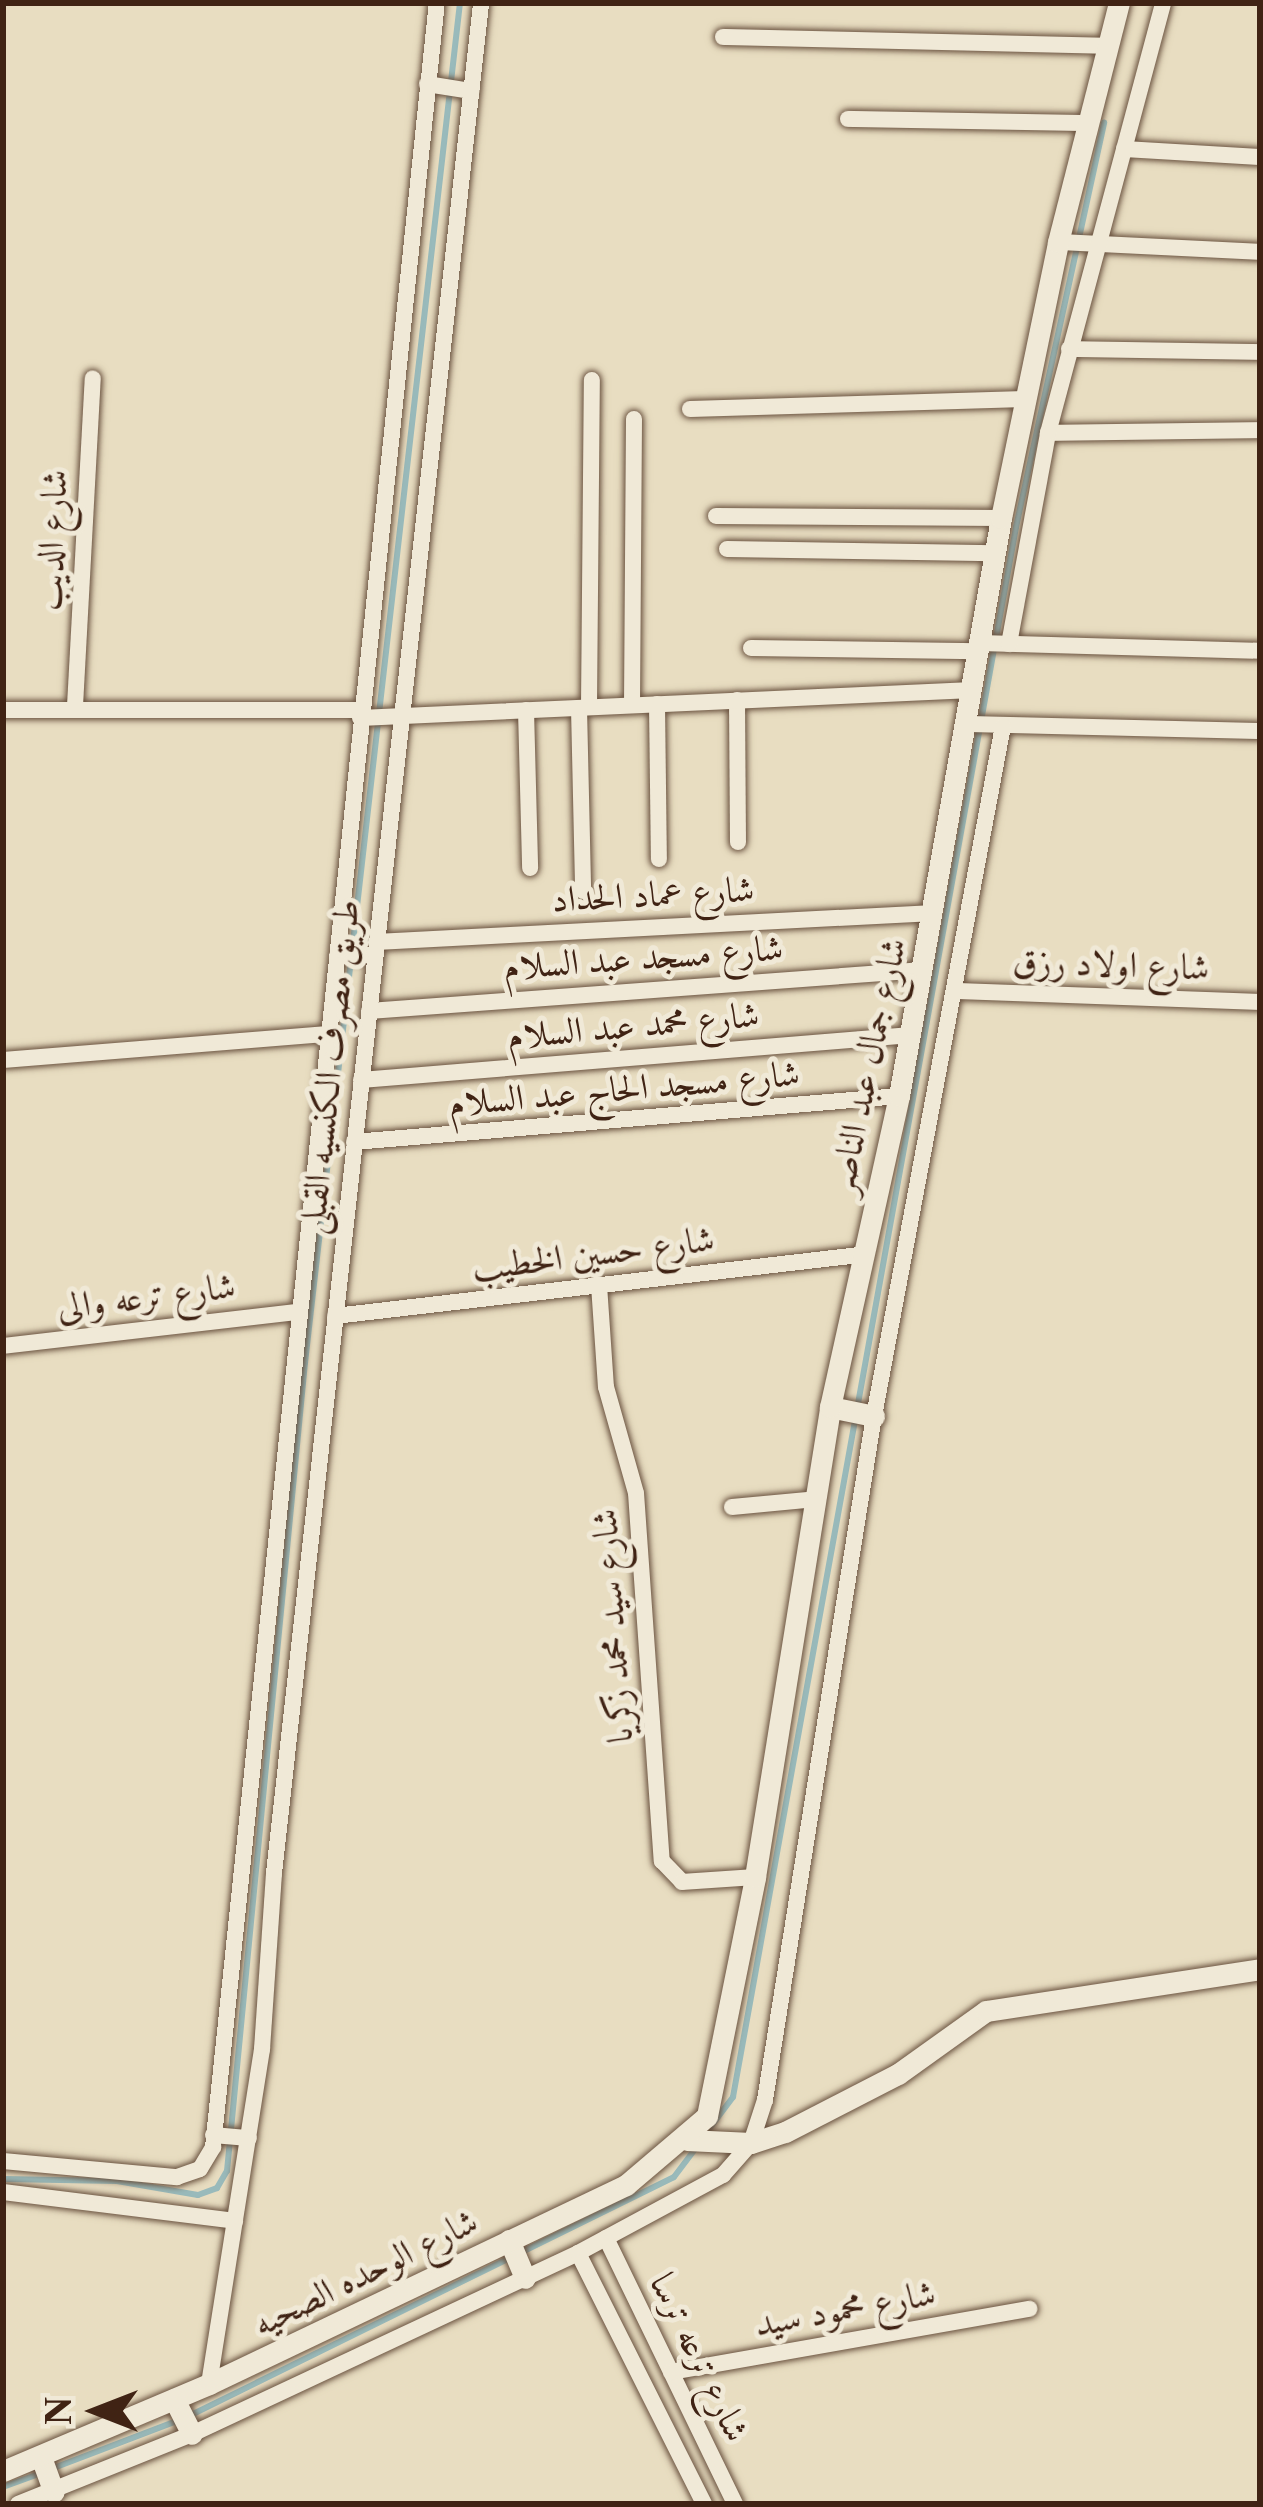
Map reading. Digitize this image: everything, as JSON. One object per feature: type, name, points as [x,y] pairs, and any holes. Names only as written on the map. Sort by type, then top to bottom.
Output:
[{"type":"street","name":"طريق مصرف الكنسيه القبلى","points":[[213,2135],[437,3]]},
{"type":"street","name":"طريق مصرف الكنسيه القبلى","points":[[209,2384],[249,2138],[481,3]]},
{"type":"street","name":"شارع جمال عبد الناصر","points":[[739,2142],[765,2100],[870,1415],[959,992],[982,725],[972,690],[991,645],[1069,349],[1088,124],[1119,3]]},
{"type":"street","name":"شارع جمال عبد الناصر","points":[[991,645],[995,553],[1025,400],[1075,244],[1124,149],[1163,3]]},
{"type":"street","points":[[723,37],[1107,46]]},
{"type":"street","points":[[427,84],[471,91]]},
{"type":"street","points":[[848,118],[1088,124]]},
{"type":"street","points":[[1124,149],[1260,157]]},
{"type":"street","points":[[1075,244],[1260,252]]},
{"type":"street","points":[[1069,349],[1260,352]]},
{"type":"street","name":"شارع الديب","points":[[75,706],[93,378]]},
{"type":"street","points":[[583,890],[592,380]]},
{"type":"street","points":[[690,409],[1025,400]]},
{"type":"street","points":[[632,705],[634,419]]},
{"type":"street","points":[[1048,433],[1260,430]]},
{"type":"street","points":[[716,516],[1001,518]]},
{"type":"street","points":[[727,549],[995,553]]},
{"type":"street","points":[[751,648],[991,645],[1260,651]]},
{"type":"street","points":[[3,710],[75,706],[400,716],[972,690]]},
{"type":"street","points":[[737,700],[738,842]]},
{"type":"street","points":[[657,704],[659,859]]},
{"type":"street","points":[[526,710],[530,868]]},
{"type":"street","points":[[982,725],[1260,731]]},
{"type":"street","name":"شارع جمال عبد الناصر","points":[[692,2140],[716,2092],[859,1255],[899,1096],[934,913],[982,725]]},
{"type":"street","name":"شارع عماد الحداد","points":[[337,956],[375,948],[934,913]]},
{"type":"street","name":"شارع مسجد عبد السلام","points":[[369,1011],[923,970]]},
{"type":"street","name":"شارع اولاد رزق","points":[[959,992],[1260,1002]]},
{"type":"street","points":[[3,1060],[328,1034]]},
{"type":"street","name":"شارع محمد عبد السلام","points":[[361,1080],[911,1035]]},
{"type":"street","name":"شارع مسجد الحاج عبد السلام","points":[[354,1142],[899,1096]]},
{"type":"street","name":"شارع حسين الخطيب","points":[[335,1316],[859,1255]]},
{"type":"street","name":"شارع سيد محمد زكريا","points":[[599,1286],[606,1387],[636,1493],[662,1861],[682,1882],[755,1876]]},
{"type":"street","name":"شارع ترعه والى","points":[[3,1346],[297,1312]]},
{"type":"street","points":[[834,1408],[870,1415]]},
{"type":"street","points":[[732,1507],[816,1499]]},
{"type":"street","name":"شارع الوحده الصحيه","points":[[18,2504],[47,2474],[183,2417],[516,2257],[692,2140],[739,2142],[886,2081],[986,2011],[1260,1969]]},
{"type":"street","points":[[3,2161],[177,2177],[200,2169],[213,2135],[249,2138]]},
{"type":"street","name":"شارع الوحده الصحيه","points":[[3,2471],[47,2474],[183,2417],[209,2384],[516,2257],[578,2253],[723,2175],[739,2142]]},
{"type":"street","points":[[3,2192],[235,2221]]},
{"type":"street","name":"شارع ترعه ترسا","points":[[606,2238],[735,2504]]},
{"type":"street","name":"شارع ترعه ترسا","points":[[578,2253],[704,2504]]},
{"type":"street","name":"شارع محمود سيد","points":[[671,2372],[1030,2309]]},
{"type":"waterway","points":[[3,2179],[117,2181],[198,2195],[217,2188],[227,2171],[305,1363],[460,3]]},
{"type":"waterway","points":[[703,2137],[733,2097],[1016,527],[1104,122]]},
{"type":"waterway","points":[[191,2415],[674,2177],[696,2148]]},
{"type":"waterway","points":[[51,2469],[179,2420]]},
{"type":"waterway","points":[[3,2487],[39,2474]]}]
